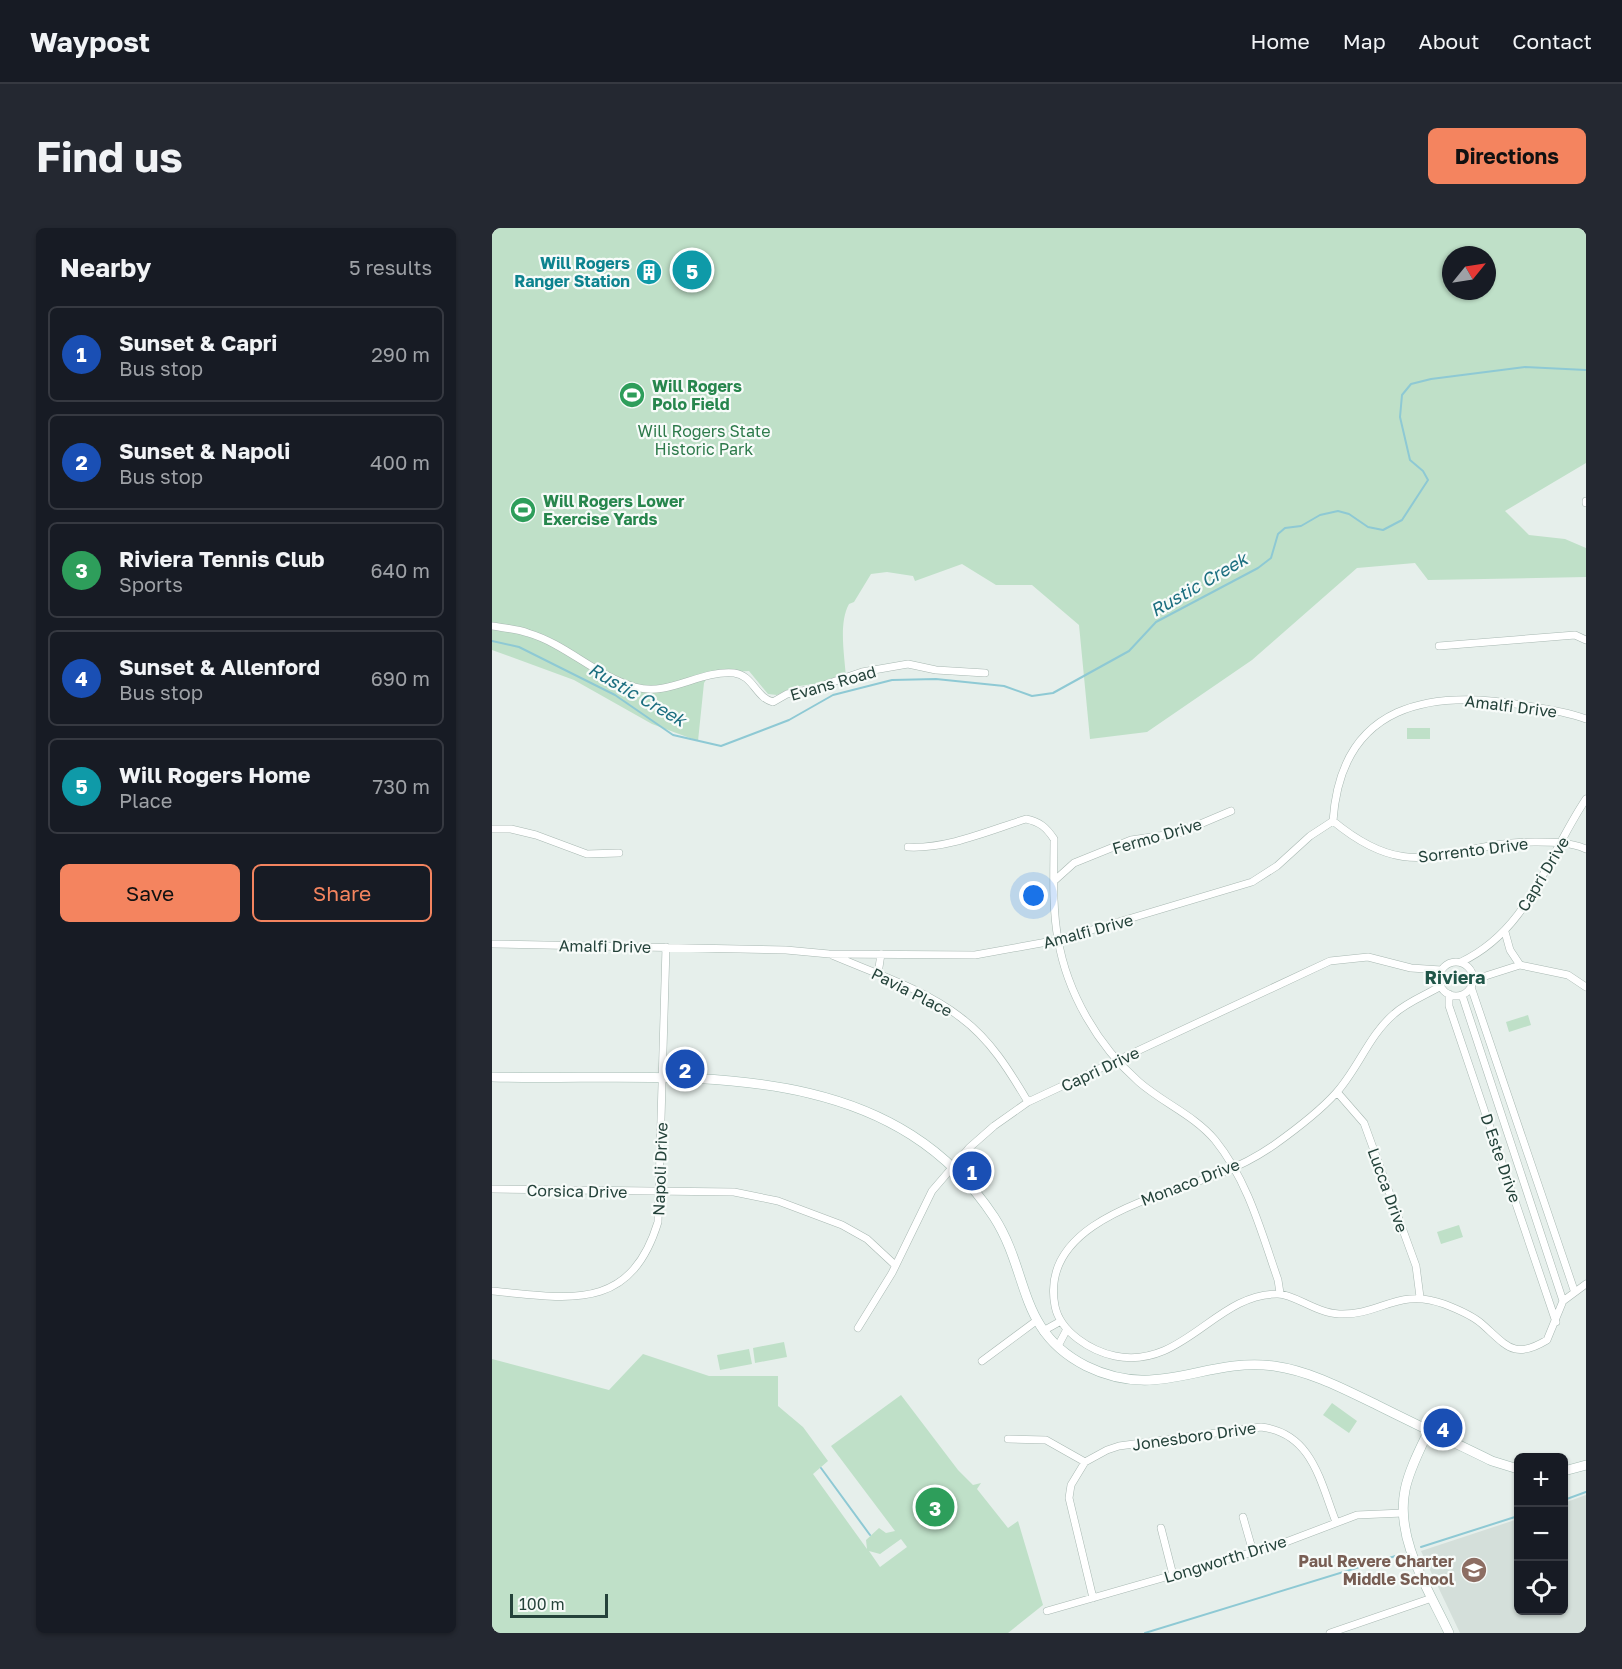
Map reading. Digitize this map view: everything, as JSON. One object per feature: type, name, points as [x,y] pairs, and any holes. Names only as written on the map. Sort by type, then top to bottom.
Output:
[{"type":"main road","points":[[492,1077],[664,1078],[770,1084],[825,1097],[889,1122],[926,1144],[953,1166],[998,1225],[1036,1322],[1071,1357],[1100,1372],[1143,1381],[1173,1379],[1229,1366],[1276,1366],[1310,1375],[1339,1387],[1492,1461],[1514,1468]]},
{"type":"main road","points":[[1429,1430],[1409,1476],[1402,1513],[1408,1541],[1449,1633]]},
{"type":"main road","points":[[1568,1470],[1586,1465]]},
{"type":"street","name":"Evans Road","points":[[492,626],[529,633],[614,679],[650,691],[711,676],[735,673],[744,676],[767,701],[773,702],[787,694],[812,689],[862,672],[908,664],[936,670],[985,673]]},
{"type":"street","points":[[1439,646],[1575,635],[1586,640]]},
{"type":"street","name":"Amalfi Drive","points":[[492,944],[666,947],[829,954],[975,955],[1058,939],[1252,882],[1277,866],[1310,836],[1333,821],[1339,784],[1358,747],[1378,724],[1406,708],[1448,698],[1498,701],[1586,718]]},
{"type":"street","name":"Capri Drive","points":[[1461,962],[1505,932],[1529,903],[1586,800]]},
{"type":"street","name":"Fermo Drive","points":[[1054,881],[1074,863],[1131,840],[1179,833],[1232,811]]},
{"type":"street","points":[[908,847],[923,848],[1026,819],[1044,825],[1054,839],[1058,939],[1067,972],[1083,1013],[1117,1061],[1141,1084],[1194,1121],[1214,1139],[1234,1167],[1251,1200],[1278,1280],[1280,1293],[1319,1312],[1340,1314],[1360,1312],[1405,1298],[1420,1298],[1465,1312],[1511,1349],[1522,1350],[1541,1344],[1552,1332],[1563,1301],[1586,1284]]},
{"type":"street","name":"Sorrento Drive","points":[[1333,821],[1373,849],[1405,858],[1439,857],[1490,846],[1563,843],[1586,849]]},
{"type":"street","points":[[492,830],[511,829],[536,835],[587,854],[619,853]]},
{"type":"street","points":[[1505,932],[1510,950],[1520,965]]},
{"type":"street","name":"Napoli Drive","points":[[492,1291],[568,1298],[600,1292],[613,1286],[635,1268],[645,1256],[658,1222],[664,1078],[666,947]]},
{"type":"street","name":"Pavia Place","points":[[829,954],[943,1005],[960,1017],[994,1050],[1029,1102]]},
{"type":"street","points":[[878,975],[881,954]]},
{"type":"street","name":"Capri Drive","points":[[858,1328],[895,1265],[933,1191],[980,1138],[1029,1102],[1330,961],[1368,957],[1411,968],[1441,970]]},
{"type":"street","points":[[1461,962],[1450,962],[1441,970],[1441,986],[1449,994],[1462,995],[1472,983],[1520,965],[1568,975],[1586,987]]},
{"type":"street","name":"D Este Drive","points":[[1461,962],[1470,969],[1472,983],[1575,1290]]},
{"type":"street","name":"Monaco Drive","points":[[1280,1293],[1242,1302],[1196,1334],[1144,1358],[1113,1355],[1094,1349],[1067,1329],[1055,1309],[1053,1275],[1061,1258],[1078,1240],[1113,1214],[1135,1202],[1234,1167],[1273,1145],[1337,1092],[1376,1034],[1395,1013],[1441,986]]},
{"type":"street","name":"D Este Drive","points":[[1449,994],[1449,1006],[1556,1322]]},
{"type":"street","name":"D Este Drive","points":[[1462,995],[1563,1301]]},
{"type":"street","name":"Lucca Drive","points":[[1337,1092],[1364,1123],[1416,1266],[1420,1298]]},
{"type":"street","name":"Corsica Drive","points":[[492,1189],[734,1192],[778,1201],[842,1225],[867,1239],[895,1265]]},
{"type":"street","points":[[1043,1331],[1061,1321]]},
{"type":"street","points":[[982,1361],[1036,1322]]},
{"type":"street","points":[[1058,1346],[1067,1329]]},
{"type":"street","name":"Jonesboro Drive","points":[[1085,1462],[1119,1446],[1261,1427],[1274,1428],[1288,1434],[1309,1456],[1336,1522]]},
{"type":"street","points":[[1008,1439],[1046,1440],[1085,1462],[1071,1485],[1069,1498],[1093,1598]]},
{"type":"street","name":"Longworth Drive","points":[[1047,1611],[1253,1552],[1369,1512],[1402,1513]]},
{"type":"street","points":[[1243,1517],[1253,1552]]},
{"type":"street","points":[[1161,1528],[1173,1575]]},
{"type":"street","points":[[1330,1633],[1432,1598]]},
{"type":"street","points":[[1362,1623],[1364,1633]]},
{"type":"shaded area","name":"Paul Revere Charter Middle School","points":[[1586,1495],[1586,1633],[1460,1633],[1421,1551],[1514,1520],[1514,1615],[1568,1615],[1568,1502]]},
{"type":"green space","name":"Will Rogers State Historic Park","points":[[492,228],[1586,228],[1586,463],[1505,511],[1529,535],[1565,539],[1586,548],[1586,577],[1428,580],[1415,563],[1357,568],[1252,660],[1147,732],[1090,739],[1079,625],[1032,585],[996,585],[962,564],[915,581],[913,576],[887,572],[871,574],[854,602],[849,604],[846,612],[843,641],[846,679],[793,687],[777,695],[768,694],[749,671],[710,673],[704,683],[698,741],[652,724],[574,680],[492,650]]},
{"type":"green space","points":[[1407,728],[1430,728],[1430,739],[1407,739]]},
{"type":"green space","points":[[1528,1015],[1531,1025],[1509,1032],[1506,1022]]},
{"type":"green space","points":[[1459,1225],[1463,1237],[1441,1244],[1437,1232]]},
{"type":"green space","points":[[784,1342],[787,1357],[755,1363],[753,1348]]},
{"type":"green space","points":[[749,1349],[752,1364],[720,1370],[717,1355]]},
{"type":"green space","points":[[643,1354],[709,1376],[778,1376],[778,1406],[803,1427],[828,1461],[813,1474],[867,1549],[866,1540],[879,1528],[886,1533],[895,1531],[831,1446],[901,1395],[958,1470],[973,1485],[981,1483],[977,1489],[1008,1528],[1018,1521],[1043,1605],[1008,1633],[492,1633],[492,1359],[609,1390]],"holes":[[[901,1539],[907,1547],[880,1567],[869,1551],[880,1554]]]},
{"type":"green space","points":[[1332,1403],[1357,1421],[1349,1433],[1323,1415]]},
{"type":"waterway","name":"Rustic Creek","points":[[492,641],[519,647],[615,695],[673,735],[721,746],[789,720],[833,695],[892,680],[936,679],[1004,686],[1032,696],[1053,693],[1129,651],[1156,622],[1258,568],[1271,558],[1278,534],[1285,528],[1301,526],[1320,515],[1338,511],[1349,514],[1368,527],[1383,530],[1402,520],[1428,480],[1423,471],[1410,460],[1400,417],[1402,395],[1411,384],[1431,379],[1525,367],[1586,370]]},
{"type":"waterway","points":[[821,1468],[870,1535]]},
{"type":"waterway","points":[[1568,1499],[1586,1492]]},
{"type":"waterway","points":[[1421,1547],[1514,1517]]},
{"type":"waterway","points":[[1145,1633],[1402,1554]]},
{"type":"place","name":"Will Rogers Home","points":[[692,270]]},
{"type":"place","name":"Will Rogers Ranger Station","points":[[649,272]]},
{"type":"place","name":"Will Rogers Polo Field","points":[[632,395]]},
{"type":"place","name":"Will Rogers Lower Exercise Yards","points":[[523,510]]},
{"type":"place","name":"Sunset & Napoli","points":[[685,1069]]},
{"type":"place","name":"Sunset & Capri","points":[[972,1171]]},
{"type":"place","name":"Sunset & Allenford","points":[[1443,1428]]},
{"type":"place","name":"Riviera Tennis Club","points":[[935,1507]]},
{"type":"place","name":"Paul Revere Charter Middle School","points":[[1474,1570]]},
{"type":"district","name":"Riviera","points":[[1455,978]]}]
